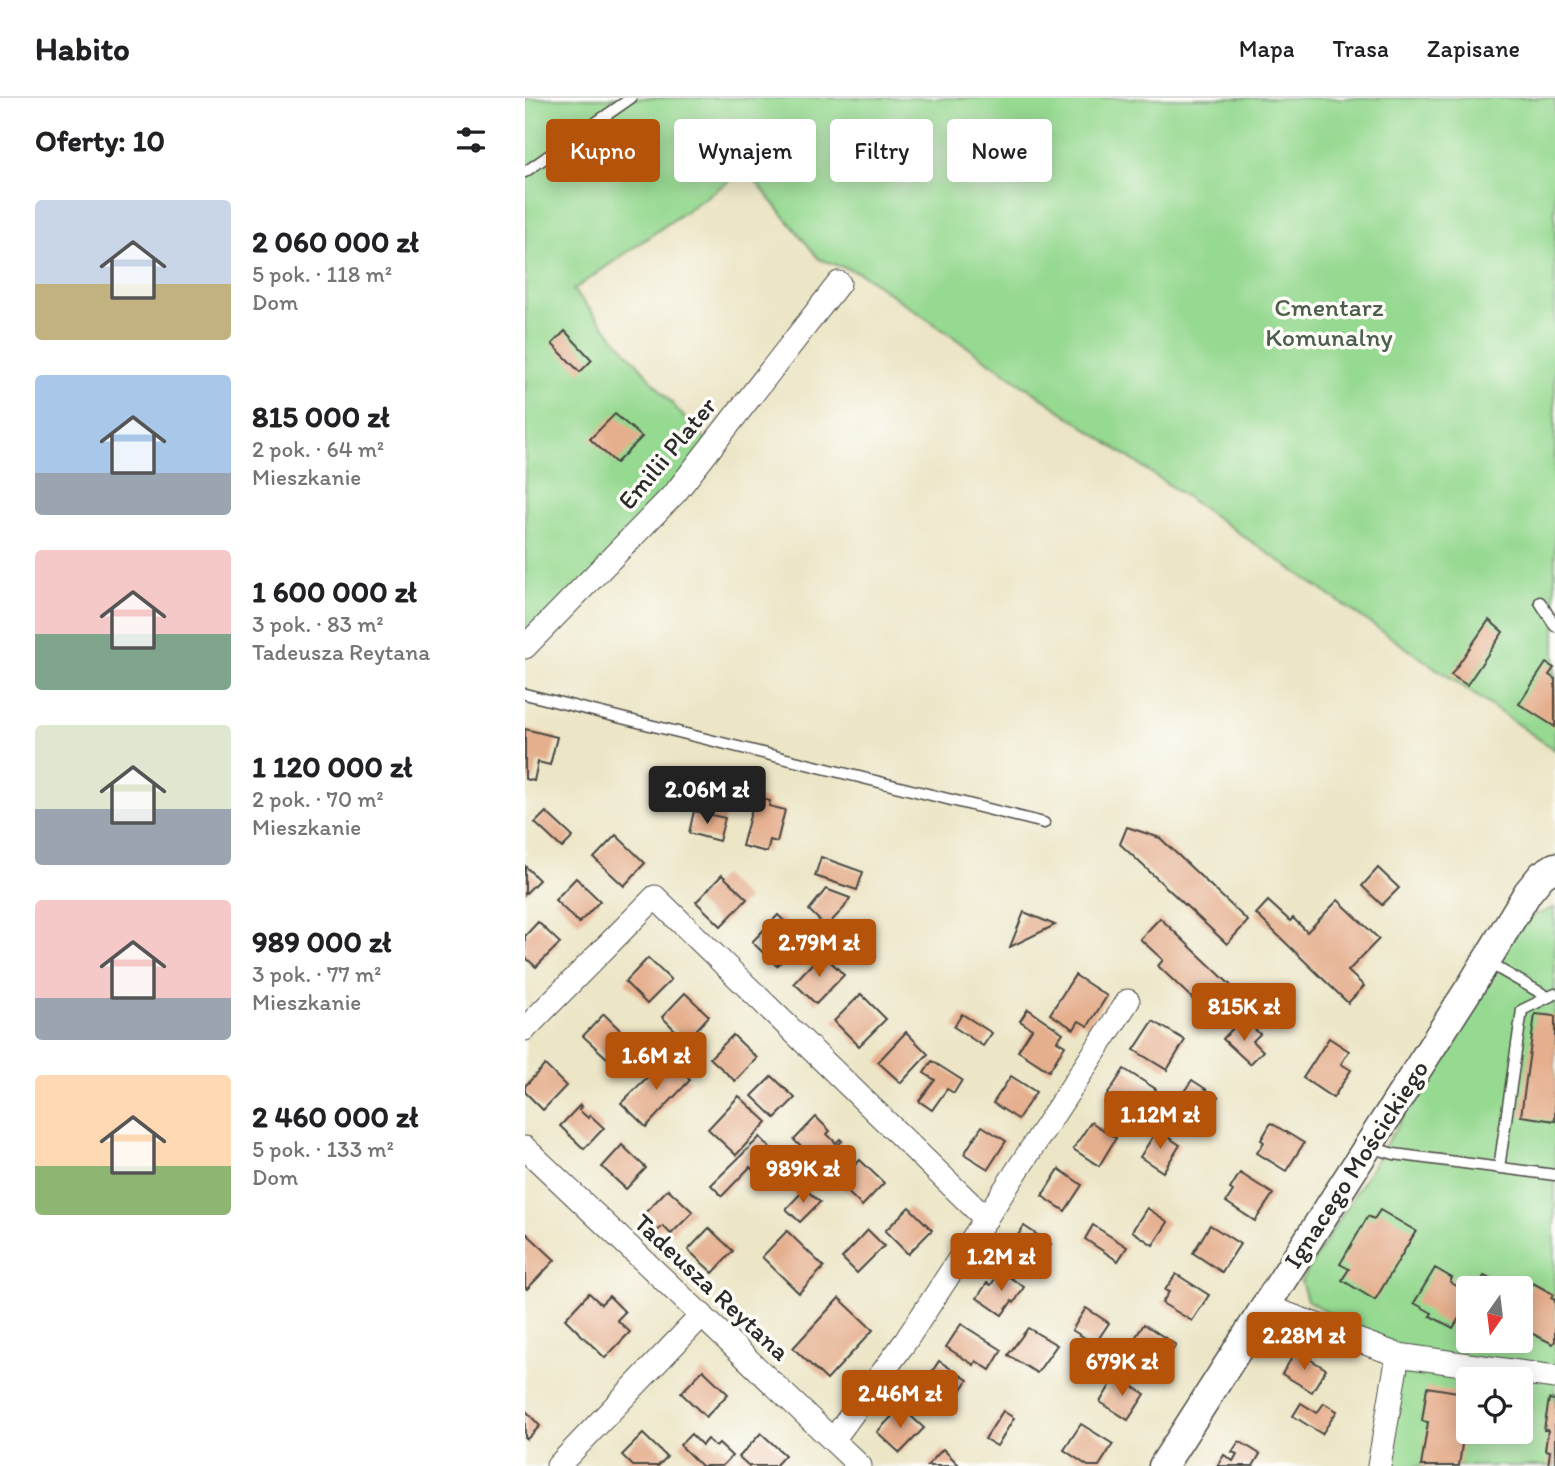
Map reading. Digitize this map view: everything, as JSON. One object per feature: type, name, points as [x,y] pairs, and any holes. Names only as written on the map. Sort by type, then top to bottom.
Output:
[{"type":"street","name":"Emilii Plater","points":[[525,647],[676,492],[839,283]]},
{"type":"street","name":"Ignacego Mościckiego","points":[[1163,1466],[1528,892],[1542,876],[1555,867]]},
{"type":"street","points":[[525,1029],[655,897],[986,1219]]},
{"type":"street","points":[[833,1440],[905,1342],[1128,1001]]},
{"type":"street","name":"Tadeusza Reytana","points":[[525,1148],[860,1466]]},
{"type":"street","points":[[1265,1306],[1398,1354],[1555,1377]]},
{"type":"street","points":[[558,1466],[702,1315]]},
{"type":"street","points":[[1378,1466],[1398,1354]]},
{"type":"lane","points":[[525,172],[631,98]]},
{"type":"lane","points":[[1540,602],[1555,626]]},
{"type":"lane","points":[[525,694],[1044,823]]},
{"type":"lane","points":[[1486,961],[1551,996]]},
{"type":"lane","points":[[1499,1168],[1522,1010],[1551,996]]},
{"type":"lane","points":[[1367,1146],[1394,1154],[1555,1175]]},
{"type":"green space","name":"Cmentarz Komunalny","points":[[525,98],[1555,98],[1555,750],[860,273],[819,259],[757,182],[816,182],[816,119],[674,119],[674,182],[727,182],[573,290],[696,431],[715,446],[525,647]]},
{"type":"green space","points":[[1555,908],[1555,1466],[1379,1466],[1398,1355],[1307,1300],[1301,1281],[1526,918]]},
{"type":"building","points":[[565,331],[592,360],[580,372],[552,344]]},
{"type":"building","points":[[615,414],[642,437],[616,463],[590,439]]},
{"type":"building","points":[[1489,620],[1503,632],[1467,685],[1451,675]]},
{"type":"building","points":[[1546,663],[1554,668],[1549,675],[1555,679],[1555,727],[1519,704]]},
{"type":"building","points":[[525,729],[557,737],[550,765],[538,762],[534,781],[525,779]]},
{"type":"building","points":[[755,797],[770,801],[769,806],[785,810],[777,842],[770,840],[767,852],[742,846]]},
{"type":"building","points":[[694,811],[725,818],[719,841],[689,833]]},
{"type":"building","points":[[546,812],[573,837],[562,848],[535,823]]},
{"type":"building","points":[[1127,827],[1160,838],[1248,921],[1227,944],[1120,844]]},
{"type":"building","points":[[616,835],[645,863],[624,886],[594,858]]},
{"type":"building","points":[[821,857],[863,872],[857,890],[815,876]]},
{"type":"building","points":[[525,866],[539,880],[525,894]]},
{"type":"building","points":[[1378,868],[1399,888],[1382,905],[1362,886]]},
{"type":"building","points":[[722,875],[747,899],[721,926],[696,902]]},
{"type":"building","points":[[576,878],[600,901],[579,923],[555,900]]},
{"type":"building","points":[[826,889],[850,898],[826,927],[809,910]]},
{"type":"building","points":[[1338,900],[1379,939],[1348,971],[1364,986],[1348,1003],[1256,914],[1268,901],[1290,921],[1293,918],[1307,932]]},
{"type":"building","points":[[1024,912],[1055,925],[1010,947]]},
{"type":"building","points":[[778,915],[803,939],[777,966],[752,942]]},
{"type":"building","points":[[1160,918],[1240,994],[1216,1021],[1158,966],[1163,960],[1140,939]]},
{"type":"building","points":[[538,922],[560,943],[536,967],[525,957],[525,936]]},
{"type":"building","points":[[822,953],[844,975],[816,1004],[794,983]]},
{"type":"building","points":[[648,958],[671,980],[647,1004],[625,982]]},
{"type":"building","points":[[1075,975],[1107,996],[1088,1026],[1079,1021],[1074,1029],[1050,1014]]},
{"type":"building","points":[[685,993],[709,1016],[686,1041],[662,1017]]},
{"type":"building","points":[[861,994],[886,1019],[859,1046],[834,1021]]},
{"type":"building","points":[[1028,1009],[1063,1033],[1057,1041],[1065,1046],[1049,1071],[1018,1051],[1032,1029],[1020,1021]]},
{"type":"building","points":[[604,1014],[627,1037],[607,1058],[583,1036]]},
{"type":"building","points":[[962,1014],[992,1033],[983,1046],[954,1027]]},
{"type":"building","points":[[1535,1014],[1555,1016],[1555,1121],[1521,1116]]},
{"type":"building","points":[[1153,1021],[1185,1040],[1167,1070],[1134,1050]]},
{"type":"building","points":[[1249,1024],[1260,1034],[1253,1041],[1263,1051],[1250,1064],[1223,1039],[1236,1025],[1243,1031]]},
{"type":"building","points":[[906,1032],[928,1054],[901,1083],[878,1062]]},
{"type":"building","points":[[733,1035],[757,1058],[735,1081],[710,1058]]},
{"type":"building","points":[[1329,1038],[1349,1051],[1341,1064],[1351,1070],[1333,1098],[1303,1078]]},
{"type":"building","points":[[667,1058],[690,1080],[646,1127],[621,1103]]},
{"type":"building","points":[[932,1061],[962,1080],[954,1093],[947,1089],[932,1110],[919,1101],[935,1080],[924,1073]]},
{"type":"building","points":[[545,1065],[566,1086],[543,1110],[525,1092],[525,1086]]},
{"type":"building","points":[[1124,1069],[1156,1089],[1137,1118],[1106,1097]]},
{"type":"building","points":[[772,1076],[795,1098],[775,1118],[752,1096]]},
{"type":"building","points":[[1011,1076],[1036,1092],[1018,1119],[993,1103]]},
{"type":"building","points":[[1192,1080],[1218,1097],[1210,1110],[1183,1093]]},
{"type":"building","points":[[739,1096],[767,1122],[736,1155],[708,1129]]},
{"type":"building","points":[[580,1105],[582,1107],[579,1110],[588,1118],[590,1115],[604,1128],[584,1149],[560,1126]]},
{"type":"building","points":[[816,1117],[830,1131],[827,1134],[836,1143],[840,1139],[842,1141],[819,1164],[794,1140]]},
{"type":"building","points":[[1091,1122],[1116,1138],[1099,1166],[1073,1149]]},
{"type":"building","points":[[1271,1123],[1304,1143],[1286,1171],[1257,1153]]},
{"type":"building","points":[[982,1126],[1006,1141],[988,1169],[964,1154]]},
{"type":"building","points":[[1157,1130],[1180,1145],[1163,1172],[1140,1157]]},
{"type":"building","points":[[760,1137],[780,1158],[772,1167],[777,1171],[770,1177],[766,1173],[761,1178],[750,1167],[722,1196],[711,1185]]},
{"type":"building","points":[[622,1145],[646,1168],[626,1189],[602,1167]]},
{"type":"building","points":[[860,1160],[884,1183],[862,1206],[838,1183]]},
{"type":"building","points":[[1059,1169],[1082,1185],[1065,1211],[1042,1196]]},
{"type":"building","points":[[1240,1173],[1273,1194],[1255,1221],[1226,1202]]},
{"type":"building","points":[[668,1189],[693,1212],[671,1234],[663,1226],[656,1232],[641,1217]]},
{"type":"building","points":[[805,1189],[820,1202],[800,1222],[786,1209]]},
{"type":"building","points":[[909,1207],[932,1230],[908,1254],[885,1231]]},
{"type":"building","points":[[1147,1208],[1168,1222],[1153,1245],[1132,1231]]},
{"type":"building","points":[[1380,1210],[1416,1231],[1375,1300],[1342,1280],[1349,1269],[1340,1264],[1368,1216],[1374,1219]]},
{"type":"building","points":[[1093,1225],[1127,1247],[1118,1261],[1085,1239]]},
{"type":"building","points":[[1210,1225],[1240,1244],[1222,1272],[1193,1253]]},
{"type":"building","points":[[1024,1226],[1051,1244],[1036,1267],[1009,1249]]},
{"type":"building","points":[[709,1228],[733,1251],[713,1273],[688,1250]]},
{"type":"building","points":[[868,1230],[884,1246],[857,1273],[842,1258]]},
{"type":"building","points":[[787,1231],[824,1267],[799,1293],[762,1257]]},
{"type":"building","points":[[525,1232],[555,1260],[527,1289],[525,1287]]},
{"type":"building","points":[[1435,1268],[1452,1278],[1450,1282],[1456,1286],[1456,1323],[1453,1328],[1430,1316],[1432,1313],[1414,1303]]},
{"type":"building","points":[[1000,1271],[1024,1287],[1002,1315],[977,1298],[987,1283],[991,1285]]},
{"type":"building","points":[[1176,1274],[1209,1295],[1192,1321],[1162,1303],[1169,1292],[1165,1290]]},
{"type":"building","points":[[1533,1283],[1553,1294],[1551,1298],[1555,1300],[1553,1344],[1533,1334]]},
{"type":"building","points":[[589,1293],[601,1304],[609,1296],[625,1312],[617,1320],[630,1332],[605,1358],[565,1319]]},
{"type":"building","points":[[839,1298],[873,1330],[827,1380],[793,1348]]},
{"type":"building","points":[[1086,1308],[1109,1323],[1095,1344],[1072,1330]]},
{"type":"building","points":[[961,1324],[1002,1350],[990,1370],[976,1361],[974,1365],[946,1347]]},
{"type":"building","points":[[1144,1324],[1176,1345],[1159,1371],[1130,1353],[1137,1343],[1133,1341]]},
{"type":"building","points":[[1028,1328],[1057,1345],[1037,1373],[1008,1355]]},
{"type":"building","points":[[1296,1351],[1326,1369],[1312,1392],[1282,1374]]},
{"type":"building","points":[[939,1361],[968,1380],[956,1398],[927,1379]]},
{"type":"building","points":[[703,1370],[728,1394],[706,1417],[681,1393]]},
{"type":"building","points":[[1116,1376],[1145,1394],[1128,1420],[1100,1402]]},
{"type":"building","points":[[1427,1387],[1456,1392],[1456,1444],[1462,1444],[1459,1466],[1421,1466],[1428,1422],[1422,1421]]},
{"type":"building","points":[[1549,1399],[1555,1400],[1555,1466],[1548,1466],[1550,1451],[1545,1450],[1548,1430],[1544,1430]]},
{"type":"building","points":[[1301,1403],[1317,1413],[1324,1403],[1337,1411],[1322,1434],[1293,1416]]},
{"type":"building","points":[[901,1407],[924,1428],[900,1453],[877,1432]]},
{"type":"building","points":[[525,1410],[540,1426],[527,1439],[525,1437]]},
{"type":"building","points":[[1003,1411],[1014,1418],[997,1446],[985,1439]]},
{"type":"building","points":[[1081,1424],[1113,1444],[1099,1466],[1088,1466],[1064,1450]]},
{"type":"building","points":[[761,1433],[785,1455],[775,1466],[749,1466],[739,1457]]},
{"type":"building","points":[[643,1434],[667,1457],[658,1466],[633,1466],[622,1455]]},
{"type":"building","points":[[691,1434],[702,1445],[707,1439],[716,1447],[719,1444],[732,1456],[722,1466],[701,1466],[680,1445]]},
{"type":"building","points":[[1239,1441],[1260,1454],[1253,1466],[1217,1466],[1224,1455],[1233,1461],[1237,1454],[1232,1452]]},
{"type":"building","points":[[943,1449],[960,1466],[927,1466]]}]
